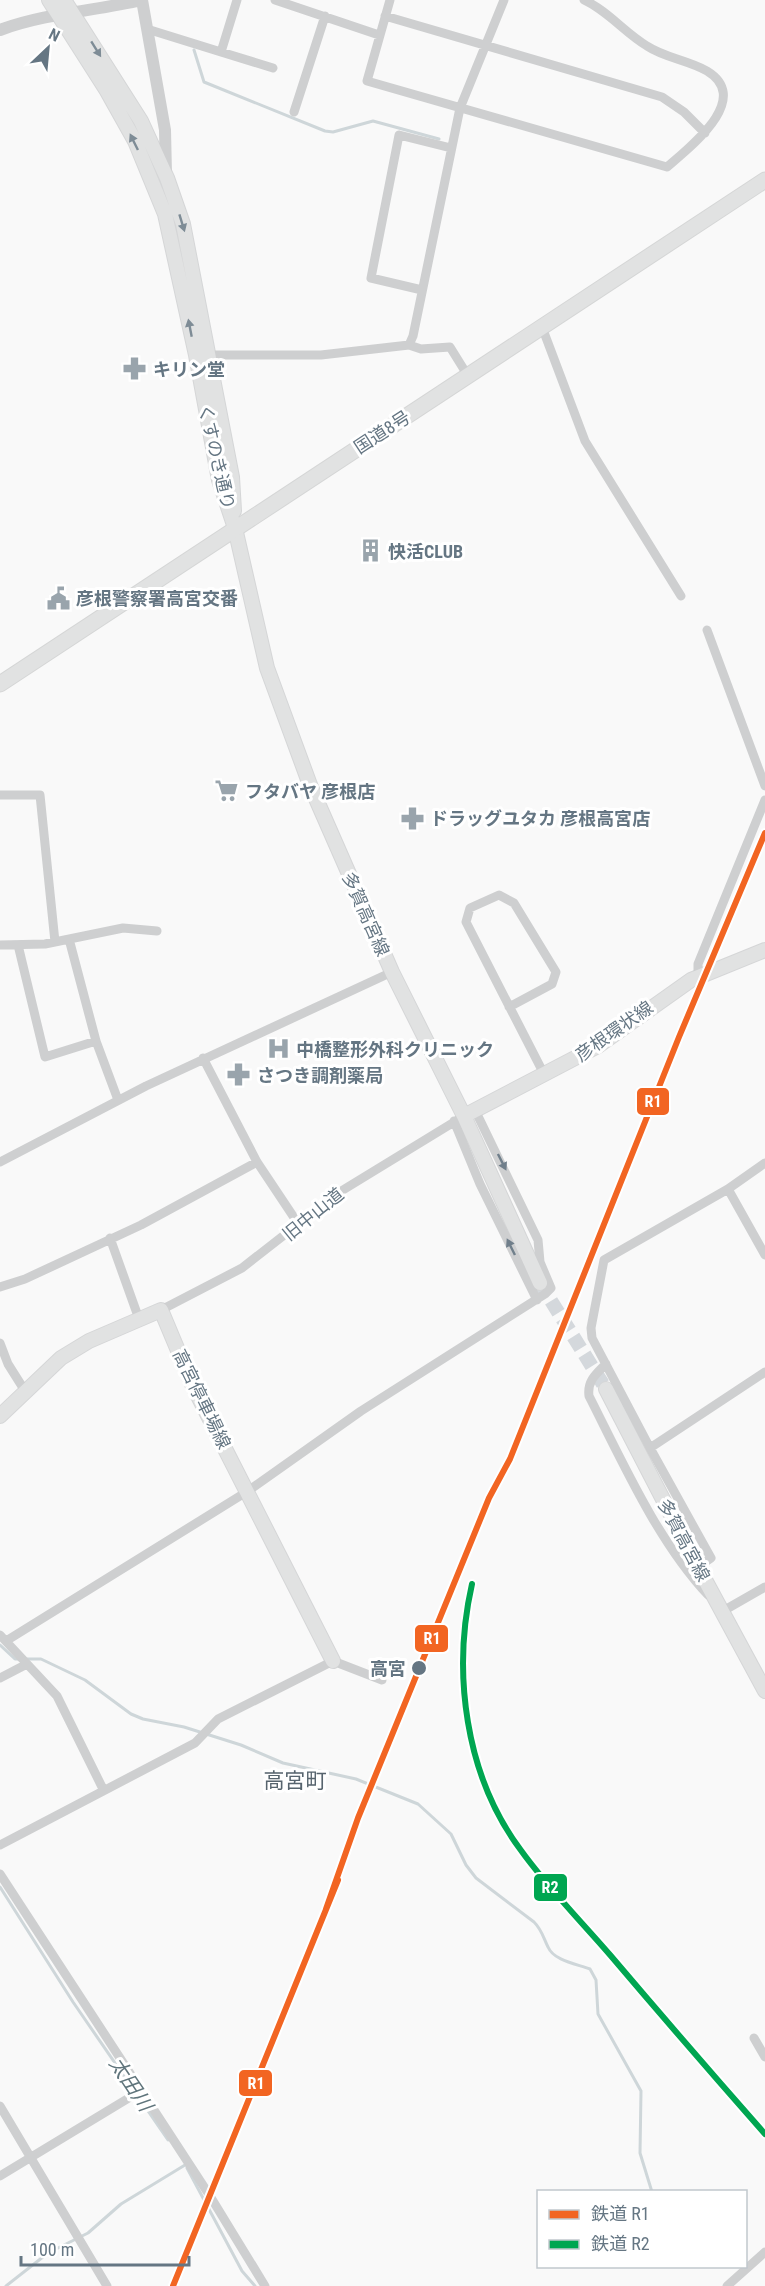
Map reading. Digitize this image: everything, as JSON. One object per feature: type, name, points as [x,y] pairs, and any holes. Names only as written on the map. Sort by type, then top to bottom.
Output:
[{"type":"highway","name":"国道8号","points":[[0,684],[765,180]]},
{"type":"main road","name":"くすのき通り","points":[[49,0],[107,91],[151,177],[165,213],[203,355]]},
{"type":"main road","name":"くすのき通り","points":[[64,0],[141,122],[167,178],[183,224],[219,480],[235,528]]},
{"type":"main road","name":"多賀高宮線","points":[[235,528],[267,668],[310,785],[392,972],[464,1116],[540,1283]]},
{"type":"main road","name":"彦根環状線","points":[[464,1116],[545,1076],[598,1046],[659,1001],[698,977],[765,950]]},
{"type":"main road","points":[[0,1416],[61,1358],[89,1341],[161,1310]]},
{"type":"main road","name":"高宮停車場線","points":[[161,1310],[192,1384],[333,1661]]},
{"type":"main road","name":"多賀高宮線","points":[[606,1389],[765,1691]]},
{"type":"street","points":[[0,30],[41,16],[73,14],[142,0],[165,130],[167,178]]},
{"type":"street","points":[[221,52],[237,0]]},
{"type":"street","points":[[275,0],[379,35]]},
{"type":"street","points":[[390,0],[367,81],[668,167],[705,133],[724,101],[717,82],[708,72],[648,47],[584,0]]},
{"type":"street","points":[[409,345],[413,336],[460,108],[504,0]]},
{"type":"street","points":[[294,112],[325,16]]},
{"type":"street","points":[[385,16],[662,97],[684,112],[705,133]]},
{"type":"street","points":[[147,29],[273,68]]},
{"type":"street","points":[[422,290],[371,278],[399,135],[451,148]]},
{"type":"street","points":[[542,327],[585,441],[681,596]]},
{"type":"street","points":[[203,355],[321,355],[409,345],[421,350],[450,347],[468,376]]},
{"type":"street","points":[[707,630],[765,786]]},
{"type":"street","points":[[0,795],[40,795],[56,942]]},
{"type":"street","points":[[698,977],[698,964],[765,800]]},
{"type":"street","points":[[509,1007],[552,984],[556,972],[514,903],[499,895],[470,908],[466,922],[509,1007],[545,1076]]},
{"type":"street","points":[[0,945],[56,942],[123,928],[157,932]]},
{"type":"street","points":[[69,939],[96,1041],[118,1100]]},
{"type":"street","points":[[18,945],[45,1057],[96,1041]]},
{"type":"street","points":[[0,1162],[203,1058],[392,972]]},
{"type":"street","points":[[203,1058],[257,1162],[299,1225]]},
{"type":"street","points":[[103,1789],[57,1696],[3,1638],[248,1491],[362,1411],[537,1300],[551,1288],[540,1262],[538,1240],[464,1116]]},
{"type":"street","points":[[464,1116],[480,1184],[537,1300]]},
{"type":"street","name":"旧中山道","points":[[161,1310],[242,1268],[370,1171],[464,1116]]},
{"type":"street","points":[[0,1287],[25,1279],[141,1225],[257,1162]]},
{"type":"street","points":[[698,1567],[711,1558],[592,1338],[591,1328],[604,1260],[728,1189],[765,1163]]},
{"type":"street","points":[[728,1189],[765,1255]]},
{"type":"street","points":[[110,1238],[139,1319]]},
{"type":"street","points":[[0,1343],[8,1364],[25,1391]]},
{"type":"street","points":[[606,1364],[591,1380],[589,1396],[639,1495],[683,1563],[706,1594],[720,1607],[765,1587]]},
{"type":"street","points":[[650,1448],[765,1372]]},
{"type":"street","points":[[0,1845],[103,1789],[195,1743],[218,1719],[333,1661],[382,1680]]},
{"type":"street","points":[[0,1678],[27,1664]]},
{"type":"street","points":[[0,1875],[142,2090],[265,2286]]},
{"type":"street","points":[[754,2038],[765,2057]]},
{"type":"street","points":[[0,2176],[142,2090]]},
{"type":"street","points":[[0,2106],[107,2286]]},
{"type":"street","points":[[727,2286],[765,2252]]},
{"type":"waterway","points":[[194,50],[204,82],[325,131],[333,132],[373,121],[439,139]]},
{"type":"waterway","points":[[0,1645],[15,1659],[19,1659]]},
{"type":"waterway","points":[[26,1659],[41,1659],[85,1680],[131,1714],[143,1719],[184,1727],[241,1745],[283,1763],[356,1779],[418,1804],[451,1834],[466,1865],[476,1878],[537,1925],[555,1956],[590,1969],[596,1980],[598,2014],[641,2091],[640,2153],[651,2190]]},
{"type":"waterway","name":"太田川","points":[[0,1887],[73,2002],[168,2140]]},
{"type":"waterway","points":[[6,2286],[48,2253],[88,2233],[121,2204],[185,2165]]},
{"type":"waterway","name":"太田川","points":[[187,2168],[242,2271],[255,2286]]},
{"type":"tunnel","points":[[540,1283],[606,1389]]},
{"type":"rail line","name":"R1","points":[[326,1909],[358,1818],[489,1498],[510,1459],[679,1037],[765,833]]},
{"type":"rail line","name":"R2","points":[[472,1584],[463,1652],[468,1722],[475,1756],[486,1789],[501,1820],[541,1877],[765,2134]]},
{"type":"rail line","name":"R1","points":[[173,2286],[338,1880]]},
{"type":"place","name":"キリン堂","points":[[135,369]]},
{"type":"place","name":"快活CLUB","points":[[370,551]]},
{"type":"place","name":"彦根警察署高宮交番","points":[[58,598]]},
{"type":"place","name":"フタバヤ 彦根店","points":[[227,791]]},
{"type":"place","name":"ドラッグユタカ 彦根高宮店","points":[[412,818]]},
{"type":"place","name":"中橋整形外科クリニック","points":[[278,1049]]},
{"type":"place","name":"さつき調剤薬局","points":[[239,1075]]},
{"type":"place","name":"高宮","points":[[419,1668]]},
{"type":"district","name":"高宮町","points":[[295,1781]]}]
